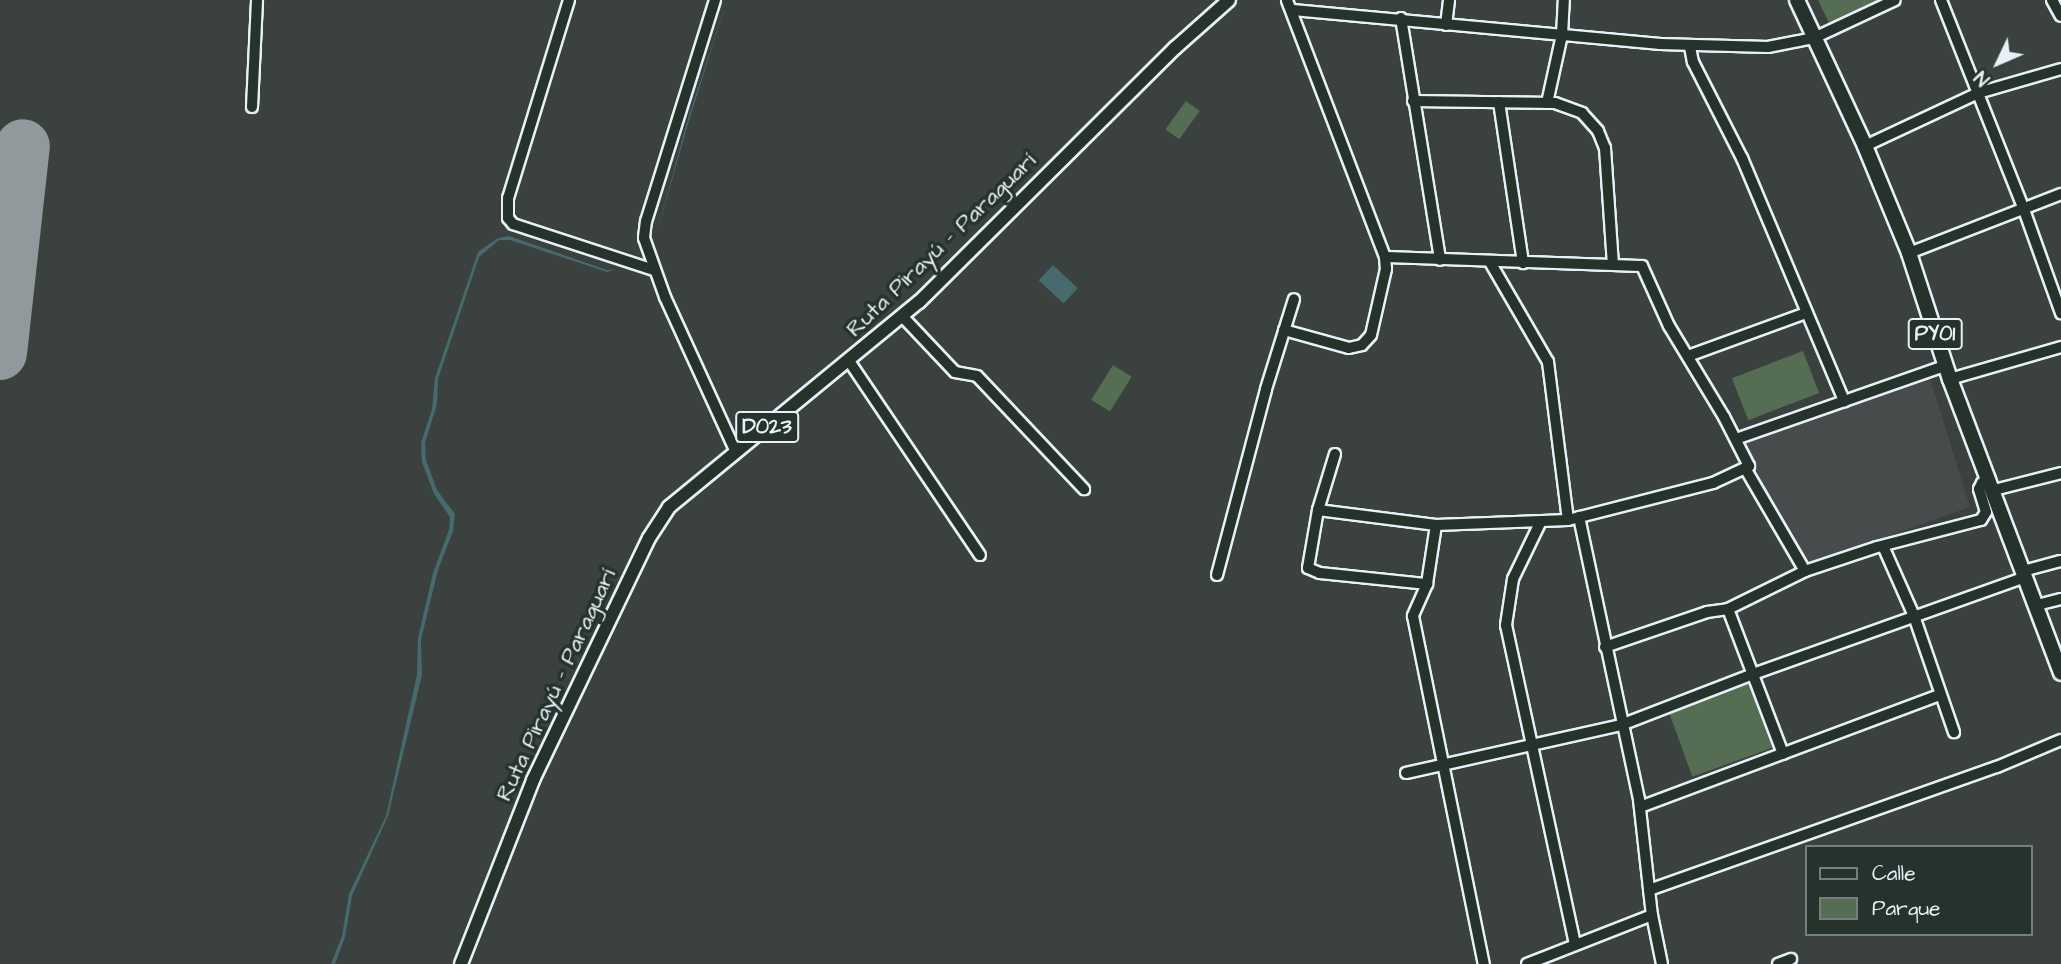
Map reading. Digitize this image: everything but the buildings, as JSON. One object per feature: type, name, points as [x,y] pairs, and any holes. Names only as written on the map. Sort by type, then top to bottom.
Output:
[{"type":"highway","name":"PY01","points":[[1797,0],[1865,146],[1909,253],[1948,373],[2061,673]]},
{"type":"main road","name":"Ruta Pirayú - Paraguarí","points":[[461,964],[528,791],[649,538],[670,507],[902,316],[975,248],[1166,56],[1228,0]]},
{"type":"street","points":[[251,107],[257,0]]},
{"type":"street","points":[[569,0],[508,198],[508,218],[513,224],[654,270]]},
{"type":"street","points":[[715,0],[646,221],[644,238],[654,270],[736,452]]},
{"type":"street","points":[[1446,25],[1449,0]]},
{"type":"street","points":[[1547,103],[1562,35],[1564,0]]},
{"type":"street","points":[[1284,330],[1349,348],[1362,345],[1371,335],[1386,269],[1385,257],[1290,5],[1446,25],[1690,47],[1768,47],[1814,38],[1895,0]]},
{"type":"street","points":[[1941,0],[2023,207],[2061,313]]},
{"type":"street","points":[[2052,0],[2061,16]]},
{"type":"street","points":[[1401,18],[1440,260]]},
{"type":"street","points":[[1690,47],[1693,62],[1742,158],[1844,401]]},
{"type":"street","points":[[1865,146],[1978,93],[2061,69]]},
{"type":"street","points":[[1413,101],[1564,104],[1582,113],[1598,131],[1605,148],[1613,265]]},
{"type":"street","points":[[1499,102],[1523,262]]},
{"type":"street","points":[[1909,253],[2061,194]]},
{"type":"street","points":[[1318,510],[1436,525],[1567,520],[1713,483],[1749,466],[1736,439],[1669,326],[1642,265],[1385,257]]},
{"type":"street","points":[[1490,262],[1548,362],[1567,520]]},
{"type":"street","points":[[1217,575],[1294,299]]},
{"type":"street","points":[[1688,356],[1806,313]]},
{"type":"street","points":[[902,316],[955,372],[977,376],[1084,489]]},
{"type":"street","points":[[1736,439],[1844,401],[2061,347]]},
{"type":"street","points":[[849,361],[981,555]]},
{"type":"street","points":[[1335,454],[1318,510],[1308,568],[1320,573],[1427,584]]},
{"type":"street","points":[[1745,468],[1805,571]]},
{"type":"street","points":[[1605,647],[1707,612],[1728,609],[1805,571],[1883,546],[1982,520],[1986,512],[1979,489],[1982,483],[1991,484],[2061,473]]},
{"type":"street","points":[[1578,517],[1640,807],[1652,915],[1662,964]]},
{"type":"street","points":[[1541,521],[1513,579],[1506,625],[1575,943]]},
{"type":"street","points":[[1436,525],[1427,584],[1413,616],[1483,964]]},
{"type":"street","points":[[1883,546],[1914,616],[1939,695],[1954,732]]},
{"type":"street","points":[[1406,773],[1621,725],[2061,561]]},
{"type":"street","points":[[2036,605],[2061,599]]},
{"type":"street","points":[[1728,609],[1783,754]]},
{"type":"street","points":[[1640,807],[1939,695]]},
{"type":"street","points":[[1649,890],[1985,771],[2061,740]]},
{"type":"street","points":[[1527,964],[1652,915]]},
{"type":"street","points":[[1778,964],[1791,959]]},
{"type":"shaded area","points":[[1929,375],[1970,507],[1802,567],[1743,442],[1844,401]]},
{"type":"green space","points":[[1818,0],[1887,0],[1830,25]]},
{"type":"green space","points":[[1186,101],[1200,111],[1179,139],[1165,129]]},
{"type":"green space","points":[[1803,351],[1819,393],[1748,420],[1732,378]]},
{"type":"green space","points":[[1113,365],[1132,377],[1110,411],[1091,400]]},
{"type":"green space","points":[[1748,681],[1772,748],[1692,777],[1668,710]]},
{"type":"water","points":[[727,0],[688,124],[656,236],[687,122]]},
{"type":"water","points":[[509,236],[607,270],[616,269],[607,272],[510,240],[499,240],[479,257],[438,379],[437,404],[425,443],[426,460],[437,490],[455,514],[453,531],[438,570],[421,640],[422,675],[388,816],[352,896],[345,937],[335,964],[331,964],[342,936],[349,894],[386,816],[417,675],[418,638],[433,573],[449,530],[450,517],[434,494],[422,462],[421,443],[432,409],[435,378],[478,252],[498,238]]},
{"type":"water","points":[[1053,265],[1078,288],[1064,304],[1039,280]]},
{"type":"runway","points":[[0,353],[23,146]]}]
